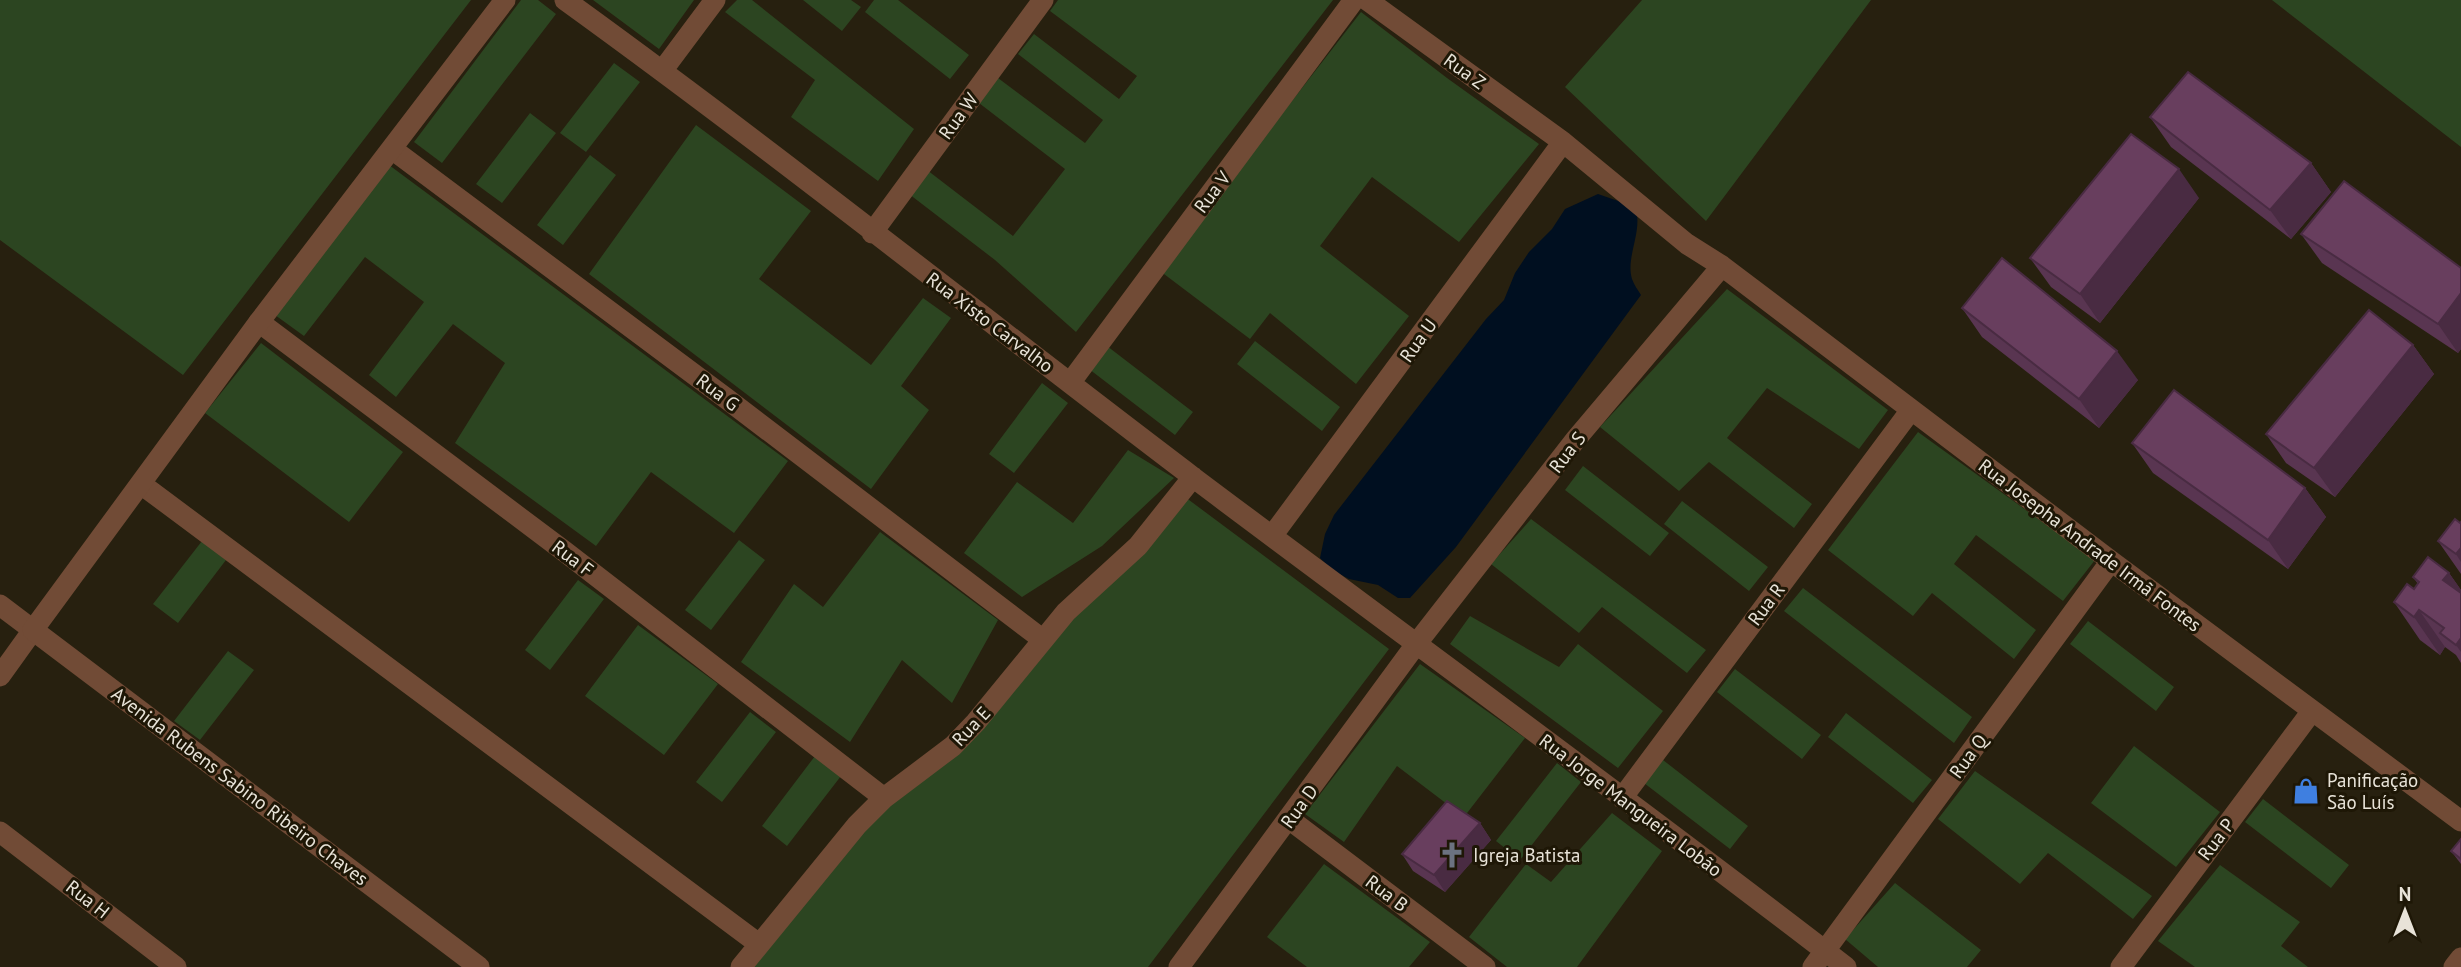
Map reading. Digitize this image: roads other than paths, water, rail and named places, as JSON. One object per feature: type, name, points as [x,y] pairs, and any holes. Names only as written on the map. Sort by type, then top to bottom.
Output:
[{"type":"street","points":[[0,676],[259,322],[505,0]]},
{"type":"street","name":"Rua Xisto Carvalho","points":[[565,0],[662,71],[1193,477],[1417,643]]},
{"type":"street","points":[[662,71],[715,0]]},
{"type":"street","name":"Rua W","points":[[872,233],[1043,0]]},
{"type":"street","name":"Rua V","points":[[1070,383],[1354,0]]},
{"type":"street","name":"Rua Z","points":[[1367,0],[1571,149],[1687,244]]},
{"type":"street","name":"Rua G","points":[[392,149],[1042,639]]},
{"type":"street","name":"Rua U","points":[[1272,536],[1571,149]]},
{"type":"street","name":"Rua Josepha Andrade Irmã Fontes","points":[[1687,244],[1722,266],[2111,561],[2461,821]]},
{"type":"street","name":"Rua S","points":[[1417,643],[1576,439],[1722,266]]},
{"type":"street","name":"Rua F","points":[[259,322],[564,551],[884,798]]},
{"type":"street","name":"Rua R","points":[[1622,798],[1911,410]]},
{"type":"street","name":"Rua E","points":[[741,967],[857,825],[884,798],[953,746],[976,722],[1066,612],[1138,546],[1193,477]]},
{"type":"street","points":[[141,484],[759,944]]},
{"type":"street","name":"Rua Q","points":[[1819,959],[2111,561]]},
{"type":"street","name":"Avenida Rubens Sabino Ribeiro Chaves","points":[[0,605],[479,967]]},
{"type":"street","name":"Rua Jorge Mangueira Lobão","points":[[1417,643],[1622,798],[1819,959],[1846,967]]},
{"type":"street","name":"Rua D","points":[[1179,967],[1417,643]]},
{"type":"street","name":"Rua P","points":[[2121,967],[2312,711]]},
{"type":"street","name":"Rua B","points":[[1289,819],[1485,967]]},
{"type":"street","name":"Rua H","points":[[0,832],[176,967]]},
{"type":"street","points":[[2454,967],[2461,958]]},
{"type":"water","points":[[1598,194],[1624,203],[1637,215],[1631,271],[1641,295],[1456,547],[1410,598],[1398,598],[1378,585],[1349,579],[1332,570],[1320,558],[1325,534],[1334,515],[1486,319],[1504,300],[1515,273],[1529,252],[1552,229],[1565,209]]},
{"type":"place","name":"Panificação São Luís","points":[[2306,791]]},
{"type":"place","name":"Igreja Batista","points":[[1452,855]]}]
